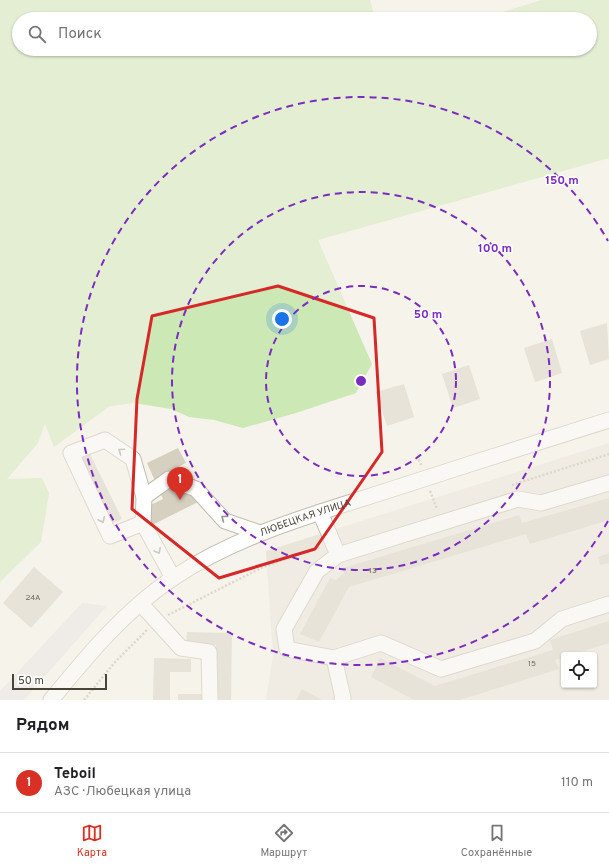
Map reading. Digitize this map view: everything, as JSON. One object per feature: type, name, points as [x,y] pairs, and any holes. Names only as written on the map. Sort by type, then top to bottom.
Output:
[{"type":"street","name":"ЛЮБЕЦКАЯ УЛИЦА","points":[[51,700],[92,649],[141,604],[173,578],[217,554],[260,533],[320,512],[609,420]]},
{"type":"street","points":[[143,523],[110,536],[71,453],[105,440],[133,459],[144,497],[143,523],[173,578]]},
{"type":"street","points":[[144,497],[169,479],[196,489],[225,521],[260,533]]},
{"type":"street","points":[[609,483],[541,503],[518,499],[338,555],[317,571],[284,629],[288,649],[334,658],[381,643],[440,669],[535,641],[562,619],[609,604]]},
{"type":"street","points":[[320,512],[338,555]]},
{"type":"street","points":[[141,604],[181,648],[209,652],[210,700]]},
{"type":"street","points":[[334,658],[343,698],[342,700]]},
{"type":"highlighted area","points":[[278,286],[374,318],[382,452],[315,549],[219,578],[132,509],[137,399],[152,316]]},
{"type":"shaded area","points":[[609,443],[609,700],[266,700],[273,655],[266,551]]},
{"type":"shaded area","points":[[82,603],[107,606],[24,700],[0,700],[0,691]]},
{"type":"green space","points":[[0,0],[370,0],[373,12],[12,12],[12,56],[597,56],[597,12],[503,12],[541,0],[609,0],[609,158],[318,240],[372,364],[356,393],[296,413],[243,428],[214,420],[189,417],[171,409],[134,403],[110,406],[54,447],[45,424],[38,443],[7,479],[42,478],[49,493],[41,542],[0,582]]},
{"type":"building","points":[[607,323],[609,359],[590,365],[580,331]]},
{"type":"building","points":[[552,339],[562,373],[535,382],[524,348]]},
{"type":"building","points":[[469,365],[480,399],[453,408],[442,374]]},
{"type":"building","points":[[404,384],[414,417],[387,426],[376,392]]},
{"type":"building","points":[[178,448],[186,463],[165,473],[175,492],[192,484],[200,501],[152,525],[144,508],[163,499],[147,463]]},
{"type":"building","points":[[89,452],[122,519],[110,524],[79,457]]},
{"type":"building","points":[[609,498],[609,520],[530,544],[526,534],[349,587],[319,642],[300,634],[330,578],[336,580],[344,573],[343,568],[519,515],[522,523]]},
{"type":"building","points":[[609,553],[609,563],[600,565],[598,557]]},
{"type":"building","points":[[34,567],[63,592],[31,628],[3,603]]},
{"type":"building","points":[[609,621],[609,643],[580,652],[561,652],[561,658],[555,660],[559,669],[460,700],[414,700],[371,677],[380,658],[435,686],[553,650],[550,640]]},
{"type":"building","points":[[187,632],[232,633],[231,700],[216,700],[216,645],[186,645]]},
{"type":"building","points":[[154,658],[191,659],[191,672],[170,672],[170,700],[153,700]]},
{"type":"building","points":[[302,689],[322,700],[296,700]]},
{"type":"building","points":[[178,694],[206,694],[206,700],[178,700]]},
{"type":"place","name":"Teboil","points":[[180,500]]}]
